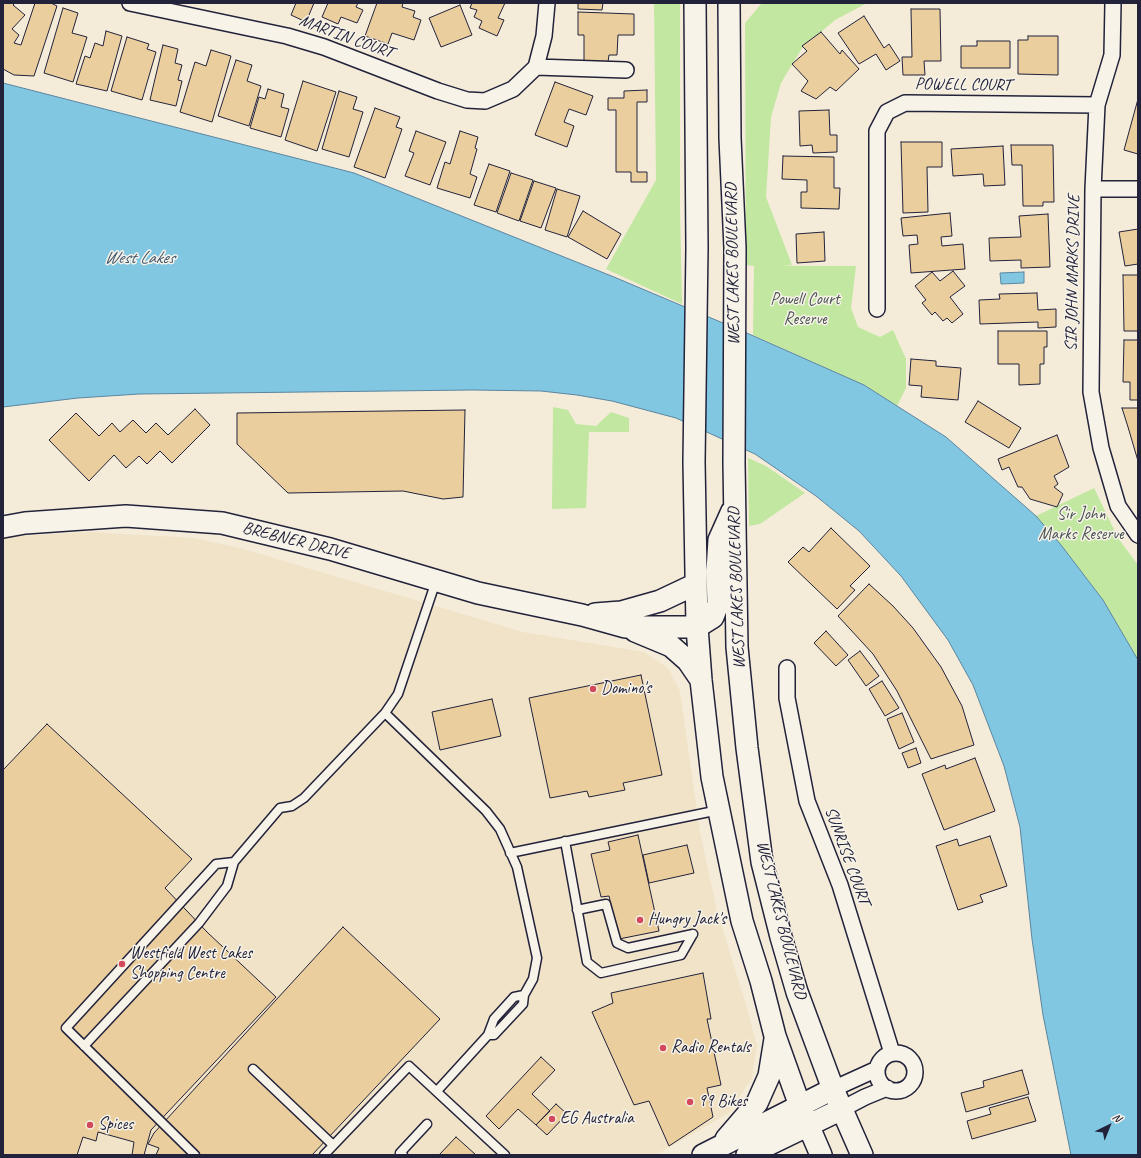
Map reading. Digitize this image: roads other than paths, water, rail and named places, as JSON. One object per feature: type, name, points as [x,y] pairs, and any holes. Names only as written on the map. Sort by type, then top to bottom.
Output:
[{"type":"main road","name":"WEST LAKES BOULEVARD","points":[[696,3],[697,267],[694,462],[697,626],[701,680],[712,777],[742,921],[761,981],[775,1036],[804,1115],[822,1155]]},
{"type":"main road","name":"WEST LAKES BOULEVARD","points":[[729,3],[730,138],[735,293],[734,463],[736,647],[747,748],[762,862],[798,992],[833,1089],[862,1155]]},
{"type":"main road","points":[[697,626],[706,623],[713,617],[718,604],[717,572],[719,540],[735,505]]},
{"type":"main road","name":"BREBNER DRIVE","points":[[3,527],[25,522],[126,516],[222,523],[330,549],[478,593],[582,615],[625,627],[697,626]]},
{"type":"main road","name":"BREBNER DRIVE","points":[[582,615],[621,612],[660,601],[696,584]]},
{"type":"main road","points":[[625,627],[670,646],[688,661],[701,680]]},
{"type":"main road","points":[[711,1151],[758,1103],[770,1076],[775,1036]]},
{"type":"main road","points":[[752,1155],[804,1115],[833,1089]]},
{"type":"main road","points":[[711,1151],[804,1115],[842,1109]]},
{"type":"street","name":"MARTIN COURT","points":[[130,3],[287,36],[324,47],[401,78],[467,100],[485,101],[500,96],[514,89],[536,67]]},
{"type":"street","points":[[547,3],[544,36],[536,67],[626,70]]},
{"type":"street","name":"SIR JOHN MARKS DRIVE","points":[[1113,3],[1112,55],[1097,105],[1094,189],[1091,392],[1101,448],[1118,506],[1138,535]]},
{"type":"street","name":"POWELL COURT","points":[[877,309],[877,131],[887,112],[905,103],[1097,105]]},
{"type":"street","points":[[1094,189],[1138,189]]},
{"type":"street","name":"SUNRISE COURT","points":[[787,668],[787,698],[807,801],[840,885],[892,1053]]},
{"type":"street","points":[[892,1053],[900,1053],[907,1056],[913,1063],[915,1070],[914,1078],[907,1087],[896,1090],[887,1088],[880,1082],[878,1069],[882,1059],[892,1053]]},
{"type":"street","points":[[833,1089],[878,1069]]},
{"type":"street","points":[[842,1109],[887,1088]]},
{"type":"lane","points":[[84,1046],[199,923],[227,886],[234,862],[280,808],[292,806],[304,798],[385,713],[398,694],[436,580]]},
{"type":"lane","points":[[385,713],[486,810],[500,829],[517,867],[537,958],[533,979],[524,995],[514,997],[494,1019],[488,1035],[437,1091]]},
{"type":"lane","points":[[510,852],[719,810]]},
{"type":"lane","points":[[566,841],[577,910],[587,962],[601,973],[681,955],[693,934],[628,948],[617,943],[606,904],[577,910]]},
{"type":"lane","points":[[195,1155],[66,1028],[216,864],[234,862]]},
{"type":"lane","points":[[324,1155],[409,1066],[505,1155]]},
{"type":"lane","points":[[253,1069],[333,1145]]},
{"type":"lane","points":[[403,1155],[400,1153],[428,1124]]},
{"type":"water","name":"West Lakes","points":[[3,83],[354,173],[614,277],[749,334],[864,385],[946,437],[1036,516],[1061,545],[1103,600],[1138,660],[1138,1155],[1071,1155],[1043,1015],[1032,939],[1020,827],[1004,766],[973,685],[948,640],[901,576],[859,531],[816,496],[755,454],[676,418],[612,401],[577,395],[541,391],[472,390],[139,394],[78,398],[3,407]]},
{"type":"water","points":[[1024,272],[1024,283],[1001,284],[1000,273]]},
{"type":"place","name":"Domino's","points":[[593,689]]},
{"type":"place","name":"Hungry Jack's","points":[[640,920]]},
{"type":"place","name":"Westfield West Lakes Shopping Centre","points":[[122,964]]},
{"type":"place","name":"Radio Rentals","points":[[663,1048]]},
{"type":"place","name":"99 Bikes","points":[[690,1102]]},
{"type":"place","name":"EG Australia","points":[[552,1119]]},
{"type":"place","name":"Spices","points":[[90,1125]]},
{"type":"park label","name":"Powell Court Reserve","points":[[805,310]]},
{"type":"park label","name":"Sir John Marks Reserve","points":[[1081,525]]}]
